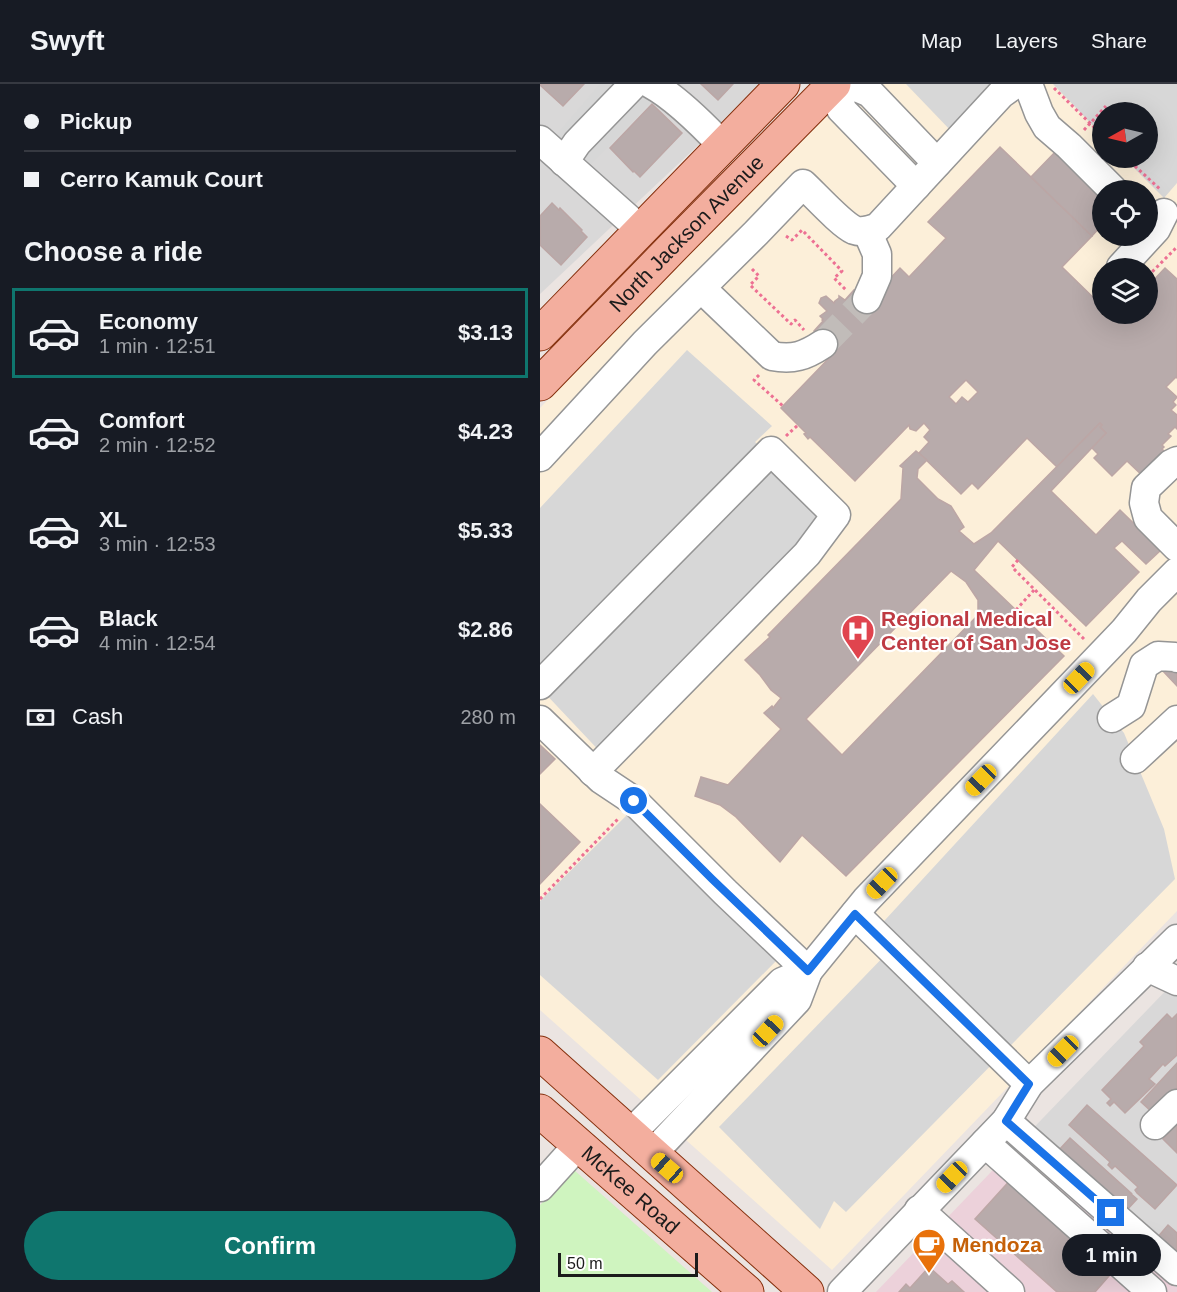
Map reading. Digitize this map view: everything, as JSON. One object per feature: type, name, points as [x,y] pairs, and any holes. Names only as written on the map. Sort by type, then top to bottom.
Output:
[{"type":"main road","name":"North Jackson Avenue","points":[[540,334],[783,84]]},
{"type":"main road","name":"North Jackson Avenue","points":[[540,384],[834,84]]},
{"type":"main road","name":"McKee Road","points":[[540,1053],[807,1292]]},
{"type":"main road","name":"McKee Road","points":[[540,1111],[747,1292]]},
{"type":"street","points":[[564,162],[577,143],[634,84]]},
{"type":"street","points":[[651,84],[662,90],[723,146]]},
{"type":"street","points":[[839,84],[841,109],[916,186]]},
{"type":"street","points":[[849,84],[870,93],[937,163]]},
{"type":"street","points":[[540,457],[645,343],[803,184],[844,223],[856,231],[867,231],[878,227],[1001,94],[1015,84]]},
{"type":"street","points":[[1039,85],[1039,113],[1047,127],[1103,180]]},
{"type":"street","points":[[540,140],[641,230]]},
{"type":"street","points":[[1130,258],[1156,230],[1163,203]]},
{"type":"street","points":[[867,231],[877,254],[877,276],[867,299]]},
{"type":"street","points":[[701,288],[772,356],[786,358],[808,354],[822,344]]},
{"type":"street","points":[[540,685],[771,451],[836,515],[807,554],[593,772]]},
{"type":"street","points":[[1177,461],[1146,488],[1144,503],[1148,518],[1177,547]]},
{"type":"street","points":[[641,1144],[797,1000],[808,971],[874,892],[1124,631],[1149,600],[1177,572]]},
{"type":"street","points":[[1112,718],[1131,706],[1144,665],[1158,656],[1177,658]]},
{"type":"street","points":[[540,720],[601,779],[634,801],[808,971]]},
{"type":"street","points":[[1135,759],[1177,720]]},
{"type":"street","points":[[855,914],[1029,1084]]},
{"type":"street","points":[[842,1292],[1006,1121],[1029,1084],[1177,939]]},
{"type":"street","points":[[1147,967],[1177,981]]},
{"type":"street","points":[[1155,1125],[1177,1104]]},
{"type":"street","points":[[1006,1121],[1177,1271]]},
{"type":"street","points":[[985,1143],[1152,1292]]},
{"type":"street","points":[[540,1187],[578,1145]]},
{"type":"street","points":[[919,1210],[1010,1292]]},
{"type":"path","points":[[1039,85],[1056,88],[1091,123],[1083,131]]},
{"type":"path","points":[[1136,168],[1159,190],[1163,203]]},
{"type":"path","points":[[782,231],[792,240],[801,230],[842,271],[834,278],[840,284]]},
{"type":"path","points":[[1158,266],[1177,247]]},
{"type":"path","points":[[749,266],[759,276],[750,285],[791,324],[795,320],[800,325]]},
{"type":"path","points":[[760,374],[754,380],[783,406]]},
{"type":"path","points":[[1018,560],[1012,567],[1088,643]]},
{"type":"path","points":[[1016,610],[1034,590]]},
{"type":"path","points":[[540,899],[620,817]]},
{"type":"shaded area","points":[[540,84],[763,84],[540,294]]},
{"type":"shaded area","points":[[600,84],[668,84],[586,169],[553,139]]},
{"type":"shaded area","name":"Regional Medical Center of San Jose","points":[[855,84],[1177,84],[1177,911],[832,1270],[540,1010],[540,408]]},
{"type":"shaded area","points":[[906,84],[998,84],[954,134]]},
{"type":"shaded area","points":[[1053,84],[1177,84],[1177,183],[1164,198],[1158,192],[1158,180],[1146,180],[1134,168],[1158,168],[1158,102],[1092,102],[1092,125]]},
{"type":"shaded area","points":[[687,350],[772,426],[755,442],[836,515],[606,758],[540,688],[540,508]]},
{"type":"shaded area","points":[[1093,694],[1124,733],[1164,829],[1175,879],[846,1212],[834,1201],[820,1229],[719,1127],[891,949],[874,932]]},
{"type":"shaded area","points":[[632,810],[777,960],[658,1080],[540,975],[540,901]]},
{"type":"shaded area","points":[[1177,979],[1177,1288],[1014,1148]]},
{"type":"shaded area","points":[[1014,1148],[1177,1288],[1177,1292],[876,1292]]},
{"type":"green space","points":[[574,1170],[712,1292],[540,1292],[540,1205]]},
{"type":"building","points":[[584,84],[563,106],[540,85]]},
{"type":"building","points":[[701,84],[733,84],[718,100]]},
{"type":"building","points":[[652,104],[682,133],[640,177],[610,148]]},
{"type":"building","points":[[1000,147],[1092,236],[1062,267],[1092,296],[1092,324],[1158,324],[1158,275],[1165,268],[1177,279],[1177,378],[1166,387],[1177,397],[1173,402],[1176,405],[1171,410],[1177,415],[1177,429],[1175,427],[1168,434],[1171,436],[1162,445],[1164,451],[1148,467],[1146,479],[1127,461],[1112,476],[1094,458],[1098,454],[1092,448],[1106,433],[1100,427],[1102,425],[1100,423],[1057,467],[1027,438],[978,489],[972,483],[961,494],[919,453],[929,442],[924,437],[930,430],[924,423],[916,431],[910,429],[909,425],[855,481],[810,437],[808,439],[804,434],[806,433],[781,408],[834,353],[816,337],[814,331],[823,321],[820,316],[827,311],[819,303],[821,298],[826,296],[834,303],[839,296],[845,300],[854,290],[868,302],[900,268],[909,277],[946,238],[928,222]],"holes":[[[966,380],[978,392],[968,402],[962,397],[956,404],[949,397]]]},
{"type":"building","points":[[1058,149],[1092,182],[1092,236],[1031,177]]},
{"type":"building","points":[[552,203],[559,210],[560,208],[587,237],[561,265],[540,245],[540,216]]},
{"type":"building","points":[[1100,423],[1102,425],[1100,427],[1106,433],[1051,491],[1096,535],[1120,510],[1161,550],[1146,564],[1122,541],[1114,548],[1139,572],[1086,626],[998,541],[974,570],[1064,656],[846,876],[802,835],[780,862],[736,817],[720,805],[695,796],[701,777],[728,785],[781,729],[764,713],[772,706],[773,708],[781,698],[745,660],[770,637],[768,635],[901,499],[903,468],[900,466],[916,451],[927,460],[918,469],[917,478],[938,499],[951,506],[964,527],[959,531],[974,544],[991,533]],"holes":[[[951,571],[966,582],[978,600],[978,615],[842,755],[806,719]]]},
{"type":"building","points":[[1177,655],[1177,686],[1162,670]]},
{"type":"building","points":[[540,745],[555,759],[540,774]]},
{"type":"building","points":[[540,804],[580,842],[540,884]]},
{"type":"building","points":[[1167,1014],[1172,1019],[1177,1014],[1177,1055],[1165,1066],[1163,1064],[1149,1079],[1155,1084],[1125,1113],[1114,1102],[1110,1106],[1107,1103],[1111,1099],[1102,1090],[1144,1046],[1140,1042]]},
{"type":"building","points":[[1177,1063],[1177,1088],[1153,1113],[1141,1102]]},
{"type":"building","points":[[1087,1105],[1177,1185],[1155,1209],[1137,1193],[1135,1190],[1138,1187],[1115,1166],[1112,1169],[1108,1165],[1110,1162],[1069,1125]]},
{"type":"building","points":[[1177,1124],[1177,1153],[1163,1139]]},
{"type":"building","points":[[1070,1138],[1137,1199],[1126,1211],[1059,1150]]},
{"type":"building","points":[[1013,1177],[1116,1268],[1095,1292],[1057,1292],[975,1219]]},
{"type":"building","points":[[1168,1225],[1177,1233],[1177,1256],[1157,1238]]},
{"type":"building","name":"Mendoza","points":[[929,1267],[948,1284],[952,1281],[964,1292],[899,1292],[906,1284],[910,1288]]},
{"type":"tunnel","points":[[823,344],[867,299]]},
{"type":"place","name":"Regional Medical Center of San Jose","points":[[858,660]]},
{"type":"place","name":"Mendoza","points":[[929,1274]]},
{"type":"route","points":[[634,801],[808,971],[855,914],[1029,1084],[1006,1121],[1111,1213]]}]
